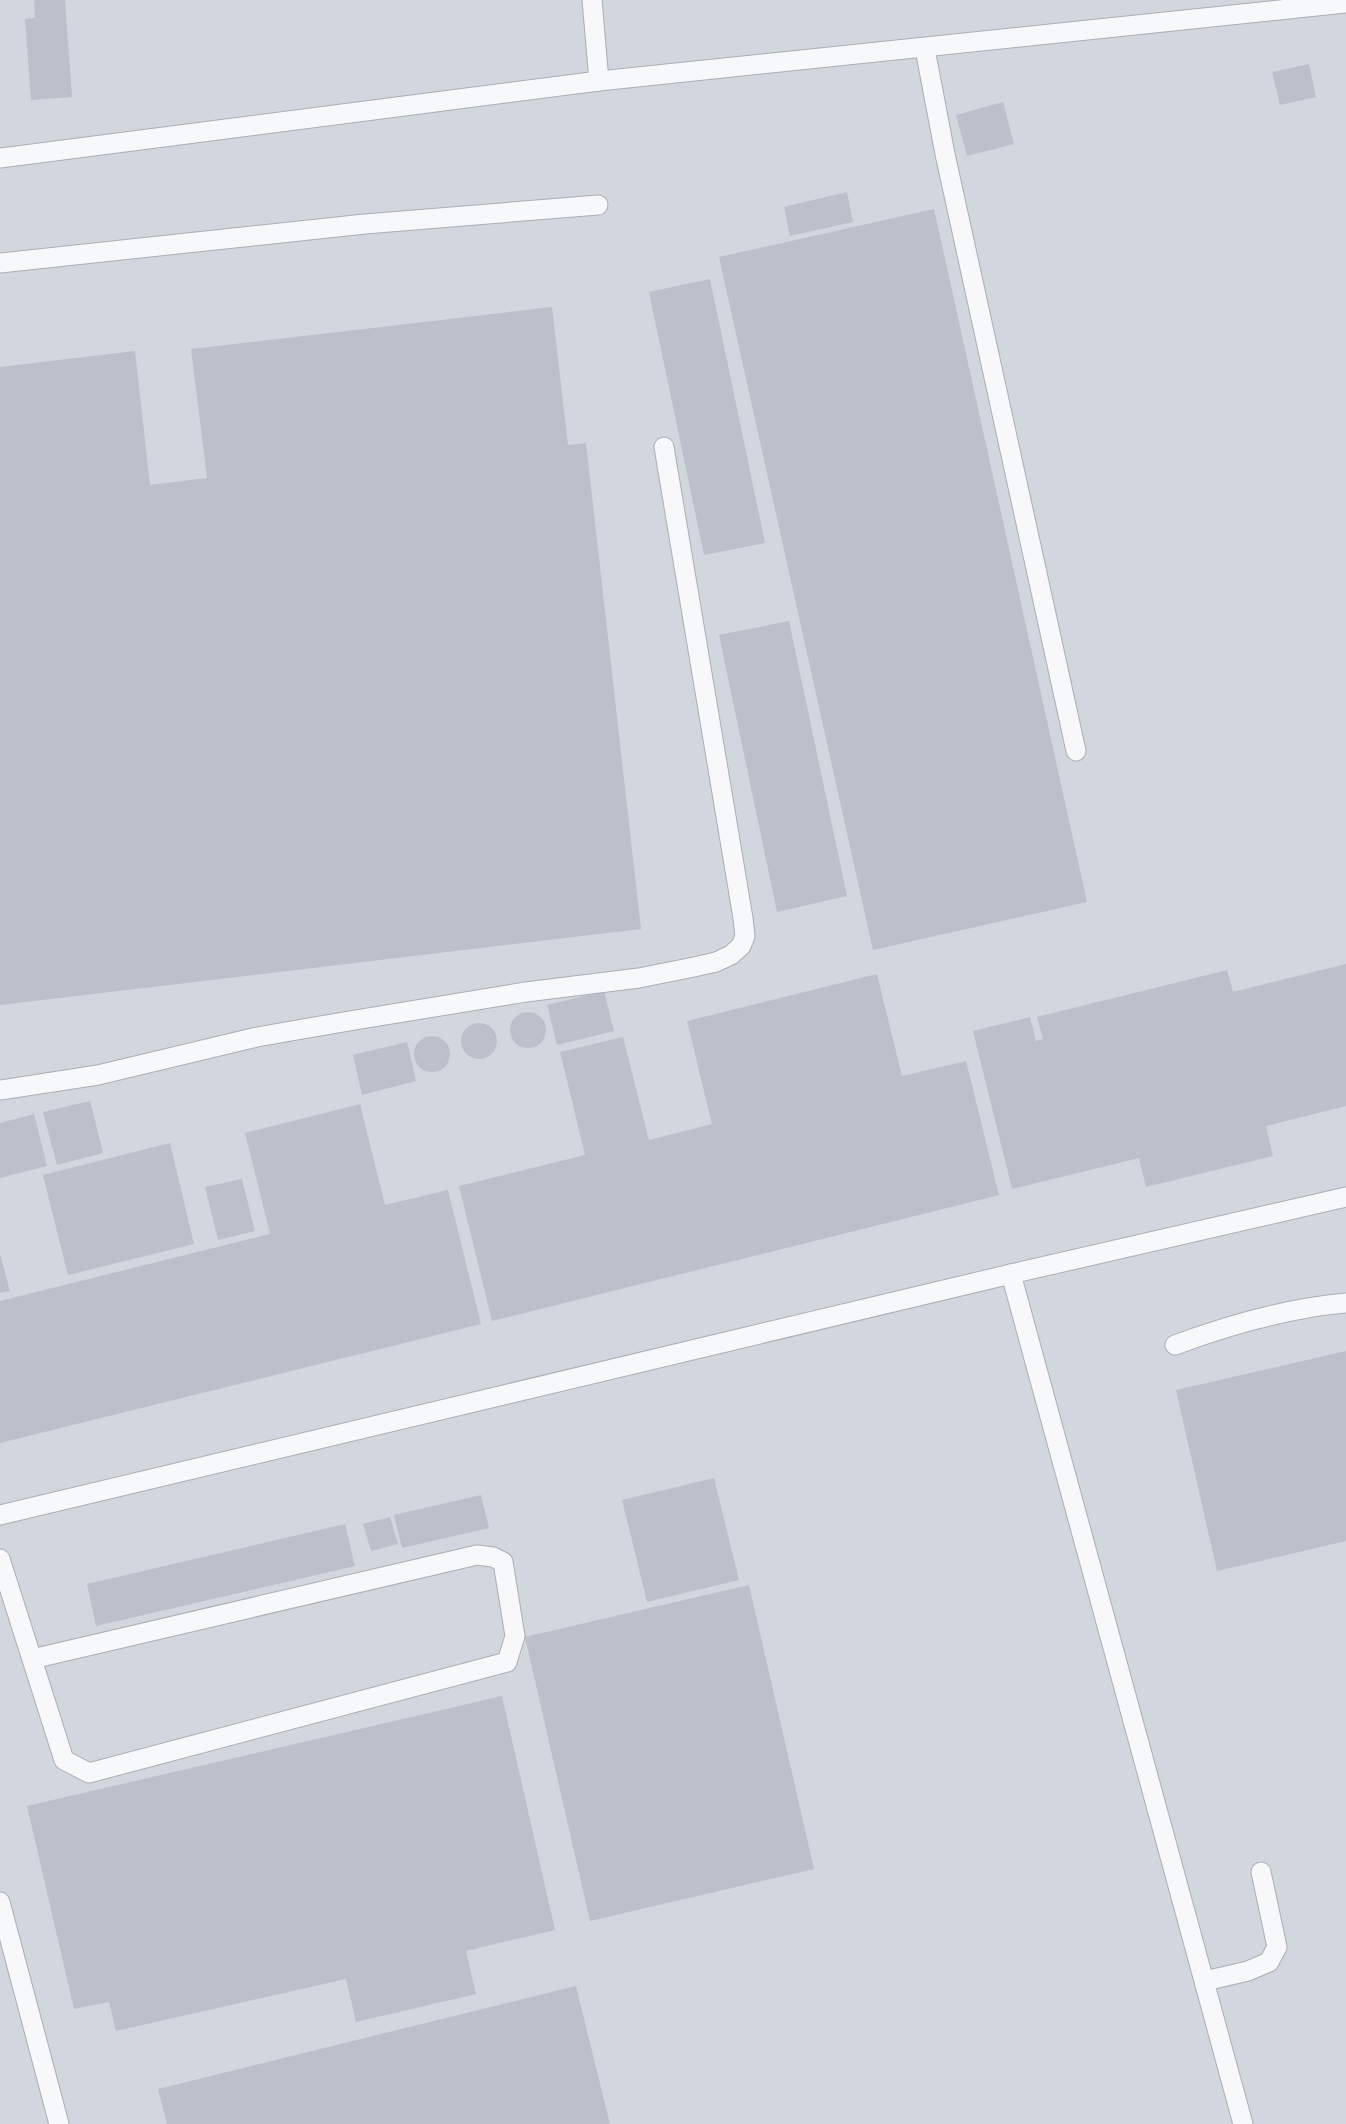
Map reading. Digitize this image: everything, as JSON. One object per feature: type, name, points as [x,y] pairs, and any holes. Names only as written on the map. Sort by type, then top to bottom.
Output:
[{"type":"lane","points":[[592,0],[599,81]]},
{"type":"lane","points":[[0,158],[599,81],[925,49],[1346,3]]},
{"type":"lane","points":[[925,49],[944,154],[1076,751]]},
{"type":"lane","points":[[0,263],[365,224],[598,205]]},
{"type":"lane","points":[[0,1090],[98,1075],[257,1037],[526,992],[638,978],[716,962],[731,955],[741,946],[745,936],[743,918],[664,447]]},
{"type":"lane","points":[[0,1515],[1011,1274],[1346,1197]]},
{"type":"lane","points":[[1011,1274],[1243,2124]]},
{"type":"lane","points":[[1175,1345],[1246,1323],[1302,1310],[1346,1303]]},
{"type":"lane","points":[[0,1559],[64,1760],[89,1773],[507,1662],[515,1636],[503,1562],[493,1557],[478,1555],[32,1659]]},
{"type":"lane","points":[[1205,1981],[1248,1971],[1269,1962],[1276,1947],[1262,1872]]},
{"type":"lane","points":[[0,1902],[59,2124]]},
{"type":"shaded area","points":[[0,0],[1346,0],[1346,2124],[0,2124]]},
{"type":"building","points":[[34,0],[65,0],[72,97],[31,100],[25,19],[35,18]]},
{"type":"building","points":[[1309,64],[1316,97],[1280,105],[1272,72]]},
{"type":"building","points":[[1003,102],[1014,144],[967,156],[956,115]]},
{"type":"building","points":[[847,192],[853,222],[790,236],[784,207]]},
{"type":"building","points":[[934,209],[1087,902],[873,950],[719,257]]},
{"type":"building","points":[[710,279],[765,543],[704,555],[649,292]]},
{"type":"building","points":[[552,307],[568,445],[586,443],[641,929],[0,1005],[0,367],[135,351],[150,485],[207,478],[191,349]]},
{"type":"building","points":[[789,621],[847,896],[777,912],[719,635]]},
{"type":"building","points":[[1346,964],[1346,1106],[1266,1126],[1273,1156],[1146,1187],[1139,1158],[1012,1189],[973,1031],[1030,1017],[1036,1041],[1043,1039],[1037,1017],[1227,970],[1233,992]]},
{"type":"building","points":[[877,974],[902,1076],[966,1061],[999,1195],[492,1321],[459,1186],[585,1155],[560,1052],[623,1037],[649,1140],[712,1124],[687,1021]]},
{"type":"building","points":[[604,991],[614,1031],[557,1045],[547,1005]]},
{"type":"building","points":[[528,1012],[535,1013],[541,1017],[545,1023],[545,1037],[541,1043],[535,1047],[528,1048],[521,1047],[515,1043],[511,1037],[510,1030],[511,1023],[515,1017],[521,1013]]},
{"type":"building","points":[[479,1023],[486,1024],[492,1028],[496,1034],[496,1048],[492,1054],[486,1058],[479,1059],[472,1058],[466,1054],[462,1048],[461,1041],[462,1034],[466,1028],[472,1024]]},
{"type":"building","points":[[432,1036],[439,1037],[445,1041],[449,1047],[449,1061],[445,1067],[439,1071],[432,1072],[425,1071],[419,1067],[415,1061],[414,1054],[415,1047],[419,1041],[425,1037]]},
{"type":"building","points":[[407,1042],[416,1081],[362,1095],[353,1055]]},
{"type":"building","points":[[90,1101],[103,1153],[57,1165],[43,1112]]},
{"type":"building","points":[[360,1104],[385,1205],[448,1190],[481,1324],[0,1443],[0,1301],[270,1234],[245,1133]]},
{"type":"building","points":[[34,1114],[47,1166],[0,1178],[0,1123]]},
{"type":"building","points":[[170,1143],[194,1244],[68,1275],[43,1175]]},
{"type":"building","points":[[242,1179],[255,1231],[218,1240],[205,1187]]},
{"type":"building","points":[[0,1254],[10,1291],[0,1293]]},
{"type":"building","points":[[1346,1351],[1346,1541],[1217,1571],[1176,1390]]},
{"type":"building","points":[[714,1478],[739,1580],[647,1602],[622,1500]]},
{"type":"building","points":[[481,1495],[489,1528],[402,1548],[394,1515]]},
{"type":"building","points":[[390,1517],[398,1544],[371,1551],[363,1524]]},
{"type":"building","points":[[345,1524],[355,1566],[96,1626],[87,1584]]},
{"type":"building","points":[[749,1585],[814,1869],[590,1921],[525,1637]]},
{"type":"building","points":[[502,1696],[555,1930],[466,1951],[476,1994],[356,2022],[346,1979],[116,2031],[109,2002],[74,2009],[27,1806]]},
{"type":"building","points":[[576,1986],[610,2124],[167,2124],[158,2089]]}]
